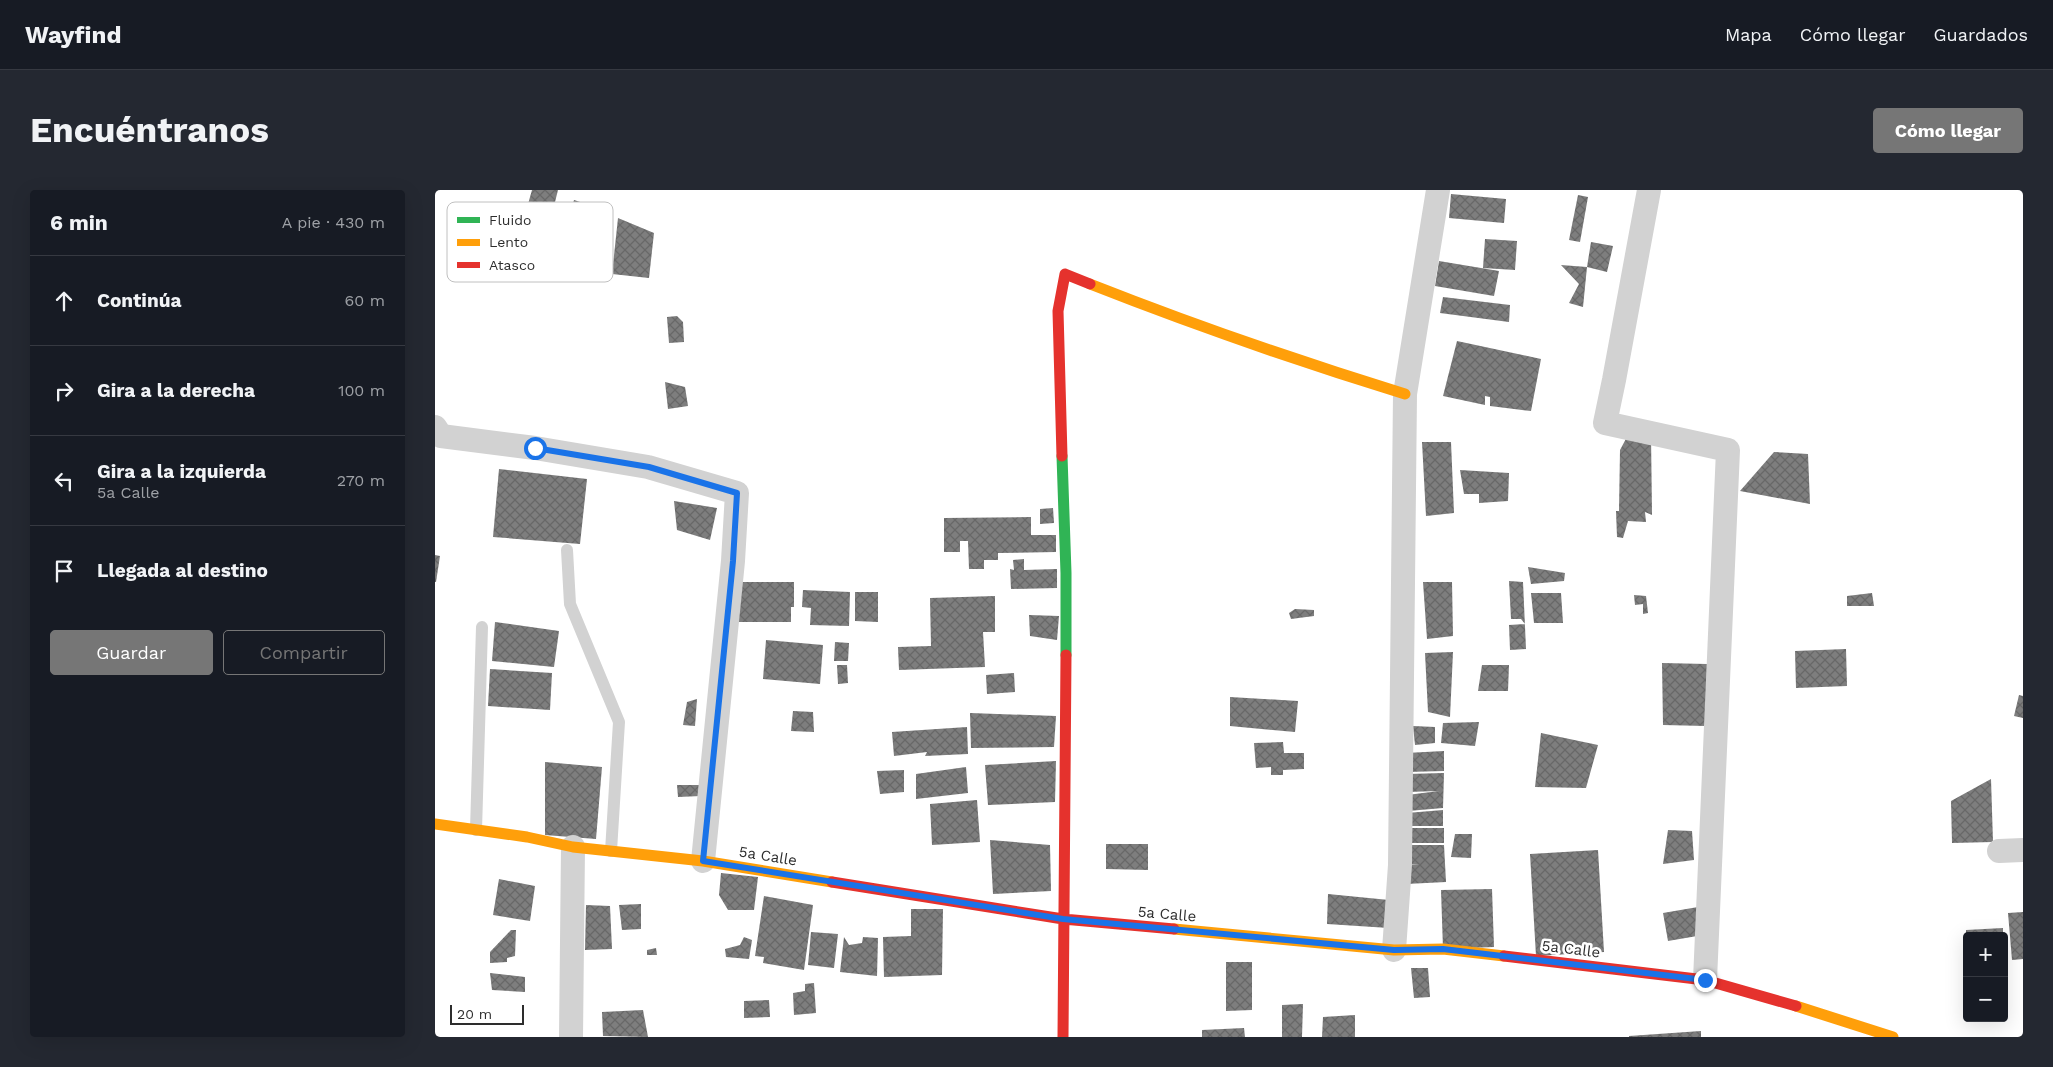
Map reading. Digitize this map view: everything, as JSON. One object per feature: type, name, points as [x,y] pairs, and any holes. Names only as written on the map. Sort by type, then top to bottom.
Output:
[{"type":"street","points":[[1394,950],[1400,865],[1405,394],[1438,190]]},
{"type":"street","points":[[1649,190],[1605,423],[1728,450],[1705,980]]},
{"type":"street","points":[[1063,1037],[1066,778],[1065,573],[1058,311],[1065,274],[1171,316],[1289,358],[1405,394]]},
{"type":"street","points":[[435,426],[441,436],[535,448],[649,467],[737,493],[730,598],[703,861]]},
{"type":"street","name":"5a Calle","points":[[435,824],[527,837],[573,847],[703,861],[1063,919],[1394,950],[1443,949],[1705,980],[1777,1000],[1893,1037]]},
{"type":"street","points":[[571,1037],[573,847]]},
{"type":"street","points":[[1999,850],[2023,850]]},
{"type":"lane","points":[[567,550],[570,604],[619,722],[611,851]]},
{"type":"lane","points":[[476,830],[482,627]]},
{"type":"building","points":[[532,190],[558,190],[555,202],[529,202]]},
{"type":"building","points":[[1451,194],[1506,199],[1504,223],[1449,218]]},
{"type":"building","points":[[1578,195],[1588,197],[1580,242],[1569,240]]},
{"type":"building","points":[[618,218],[654,233],[649,278],[613,274]]},
{"type":"building","points":[[1485,239],[1517,241],[1515,270],[1483,268]]},
{"type":"building","points":[[1591,242],[1613,246],[1607,272],[1587,267]]},
{"type":"building","points":[[1439,261],[1499,271],[1494,296],[1435,286]]},
{"type":"building","points":[[1561,265],[1587,267],[1583,307],[1569,303],[1579,284]]},
{"type":"building","points":[[1443,297],[1510,305],[1509,322],[1440,313]]},
{"type":"building","points":[[677,316],[683,322],[684,342],[669,343],[667,317]]},
{"type":"building","points":[[1457,341],[1541,359],[1531,411],[1490,406],[1490,397],[1485,396],[1485,405],[1443,396]]},
{"type":"building","points":[[665,382],[685,387],[688,406],[668,409]]},
{"type":"building","points":[[1628,435],[1651,435],[1652,515],[1645,512],[1646,522],[1628,521],[1623,538],[1617,537],[1616,511],[1619,511],[1620,450]]},
{"type":"building","points":[[1422,442],[1451,442],[1454,513],[1426,516]]},
{"type":"building","points":[[1774,452],[1808,454],[1810,504],[1740,491]]},
{"type":"building","points":[[499,469],[587,479],[580,544],[493,537]]},
{"type":"building","points":[[1460,470],[1509,473],[1508,501],[1479,503],[1479,494],[1464,494]]},
{"type":"building","points":[[674,501],[717,508],[710,540],[677,530]]},
{"type":"building","points":[[1053,508],[1054,523],[1040,524],[1040,509]]},
{"type":"building","points":[[1031,517],[1031,535],[1056,535],[1056,552],[998,553],[998,560],[984,560],[984,569],[969,569],[968,541],[960,541],[960,552],[944,552],[944,518]]},
{"type":"building","points":[[435,555],[440,556],[436,582],[435,582]]},
{"type":"building","points":[[1024,559],[1024,570],[1057,569],[1057,588],[1011,589],[1010,569],[1014,570],[1013,560]]},
{"type":"building","points":[[1528,567],[1565,573],[1564,581],[1531,584]]},
{"type":"building","points":[[1509,581],[1523,582],[1525,624],[1521,619],[1511,619]]},
{"type":"building","points":[[738,582],[794,582],[794,607],[791,607],[791,622],[738,622]]},
{"type":"building","points":[[1423,582],[1452,582],[1453,636],[1427,639]]},
{"type":"building","points":[[803,590],[850,592],[849,626],[810,625],[811,608],[802,607]]},
{"type":"building","points":[[855,592],[878,592],[878,622],[855,621]]},
{"type":"building","points":[[1531,593],[1561,593],[1563,623],[1534,623]]},
{"type":"building","points":[[1872,593],[1874,606],[1847,606],[1847,596]]},
{"type":"building","points":[[1634,595],[1646,596],[1648,613],[1643,614],[1643,604],[1635,605]]},
{"type":"building","points":[[995,596],[995,632],[983,632],[985,667],[899,670],[898,647],[931,646],[930,598]]},
{"type":"building","points":[[1295,609],[1314,610],[1314,616],[1291,619],[1289,613]]},
{"type":"building","points":[[1029,615],[1059,616],[1057,640],[1030,636]]},
{"type":"building","points":[[495,622],[559,631],[554,667],[492,661]]},
{"type":"building","points":[[1525,624],[1526,649],[1510,650],[1509,625]]},
{"type":"building","points":[[766,640],[823,645],[820,684],[763,679]]},
{"type":"building","points":[[835,642],[849,643],[848,661],[834,661]]},
{"type":"building","points":[[1846,649],[1847,686],[1796,688],[1795,651]]},
{"type":"building","points":[[1453,652],[1450,717],[1428,712],[1425,653]]},
{"type":"building","points":[[1662,663],[1707,664],[1706,726],[1663,725]]},
{"type":"building","points":[[837,665],[847,665],[848,683],[838,684]]},
{"type":"building","points":[[1482,665],[1509,665],[1508,691],[1478,691]]},
{"type":"building","points":[[490,669],[552,673],[550,710],[488,706]]},
{"type":"building","points":[[1014,673],[1015,692],[987,694],[986,675]]},
{"type":"building","points":[[2019,695],[2023,696],[2023,718],[2014,716]]},
{"type":"building","points":[[1230,697],[1298,701],[1295,732],[1230,726]]},
{"type":"building","points":[[697,699],[695,726],[683,725],[687,702]]},
{"type":"building","points":[[793,711],[813,712],[814,732],[791,731]]},
{"type":"building","points":[[970,713],[1056,716],[1054,747],[971,748]]},
{"type":"building","points":[[1479,722],[1475,746],[1441,743],[1443,723]]},
{"type":"building","points":[[1413,726],[1435,727],[1435,743],[1415,745]]},
{"type":"building","points":[[967,727],[968,754],[925,756],[927,752],[894,756],[892,732]]},
{"type":"building","points":[[1541,733],[1598,745],[1586,788],[1535,787]]},
{"type":"building","points":[[1283,742],[1284,753],[1304,753],[1304,769],[1283,770],[1283,775],[1271,775],[1271,767],[1256,768],[1254,743]]},
{"type":"building","points":[[1444,751],[1444,771],[1406,772],[1406,753]]},
{"type":"building","points":[[1056,761],[1055,802],[988,805],[985,765]]},
{"type":"building","points":[[545,762],[602,767],[596,839],[545,835]]},
{"type":"building","points":[[966,767],[968,793],[916,799],[916,774]]},
{"type":"building","points":[[904,770],[904,792],[880,794],[877,771]]},
{"type":"building","points":[[1444,773],[1443,808],[1408,811],[1407,795],[1439,791],[1406,792],[1407,774]]},
{"type":"building","points":[[1991,779],[1993,842],[1952,843],[1951,801]]},
{"type":"building","points":[[677,785],[701,785],[701,796],[678,797]]},
{"type":"building","points":[[977,800],[980,842],[932,845],[930,804]]},
{"type":"building","points":[[1443,810],[1443,826],[1407,826],[1407,813]]},
{"type":"building","points":[[1405,828],[1444,828],[1444,843],[1407,843]]},
{"type":"building","points":[[1668,830],[1692,831],[1694,860],[1663,864]]},
{"type":"building","points":[[1455,834],[1472,834],[1471,858],[1451,857]]},
{"type":"building","points":[[990,840],[1050,845],[1051,891],[993,894]]},
{"type":"building","points":[[1106,844],[1148,844],[1148,870],[1106,869]]},
{"type":"building","points":[[1405,845],[1444,845],[1446,882],[1406,884],[1400,865],[1420,864],[1405,864]]},
{"type":"building","points":[[1598,850],[1604,952],[1536,956],[1530,854]]},
{"type":"building","points":[[721,873],[758,877],[754,910],[728,910],[719,895]]},
{"type":"building","points":[[499,879],[535,886],[530,921],[493,915]]},
{"type":"building","points":[[1492,889],[1494,947],[1443,949],[1441,890]]},
{"type":"building","points":[[1328,894],[1389,900],[1389,928],[1327,924]]},
{"type":"building","points":[[764,896],[813,905],[804,970],[763,963],[764,957],[755,956]]},
{"type":"building","points":[[641,904],[641,929],[622,930],[619,905]]},
{"type":"building","points":[[586,905],[610,906],[612,949],[585,950]]},
{"type":"building","points":[[1698,907],[1703,935],[1668,941],[1663,913]]},
{"type":"building","points":[[911,909],[943,909],[942,975],[884,977],[883,937],[911,936]]},
{"type":"building","points":[[2023,912],[2023,959],[2012,960],[2008,913]]},
{"type":"building","points":[[2003,928],[2003,932],[1966,932],[1966,930]]},
{"type":"building","points":[[511,930],[516,930],[515,956],[507,958],[507,962],[490,963],[490,952]]},
{"type":"building","points":[[811,932],[838,934],[834,968],[808,965]]},
{"type":"building","points":[[744,937],[752,940],[749,959],[726,957],[725,949],[740,945]]},
{"type":"building","points":[[844,937],[849,945],[862,943],[863,937],[878,938],[877,976],[840,972]]},
{"type":"building","points":[[656,948],[657,955],[647,955],[647,950]]},
{"type":"building","points":[[1226,962],[1252,962],[1252,1010],[1226,1011]]},
{"type":"building","points":[[1411,968],[1428,968],[1430,997],[1414,998]]},
{"type":"building","points":[[490,973],[525,977],[525,992],[492,990]]},
{"type":"building","points":[[814,983],[816,1013],[794,1015],[793,993],[805,991],[805,984]]},
{"type":"building","points":[[769,1000],[770,1017],[744,1018],[744,1001]]},
{"type":"building","points":[[1303,1004],[1302,1037],[1282,1037],[1282,1005]]},
{"type":"building","points":[[643,1010],[648,1037],[603,1036],[602,1012]]},
{"type":"building","points":[[1355,1015],[1355,1037],[1322,1037],[1323,1017]]},
{"type":"building","points":[[1244,1028],[1245,1037],[1202,1037],[1202,1030]]},
{"type":"building","points":[[1701,1031],[1701,1037],[1629,1037],[1629,1036]]},
{"type":"traffic: fast","points":[[1062,456],[1066,573],[1066,655]]},
{"type":"traffic: slow","points":[[1090,284],[1246,342],[1405,394]]},
{"type":"traffic: slow","points":[[435,824],[527,837],[573,847],[703,861],[832,882]]},
{"type":"traffic: slow","points":[[1174,929],[1394,950],[1443,949],[1504,956]]},
{"type":"traffic: slow","points":[[1796,1006],[1893,1037]]},
{"type":"traffic: jam","points":[[1062,456],[1058,311],[1065,274],[1090,284]]},
{"type":"traffic: jam","points":[[1063,1037],[1066,655]]},
{"type":"traffic: jam","points":[[832,882],[1063,919],[1174,929]]},
{"type":"traffic: jam","points":[[1504,956],[1705,980],[1796,1006]]},
{"type":"route","points":[[535,448],[649,467],[737,493],[723,672],[703,861],[1063,919],[1394,950],[1443,949],[1705,980]]}]
